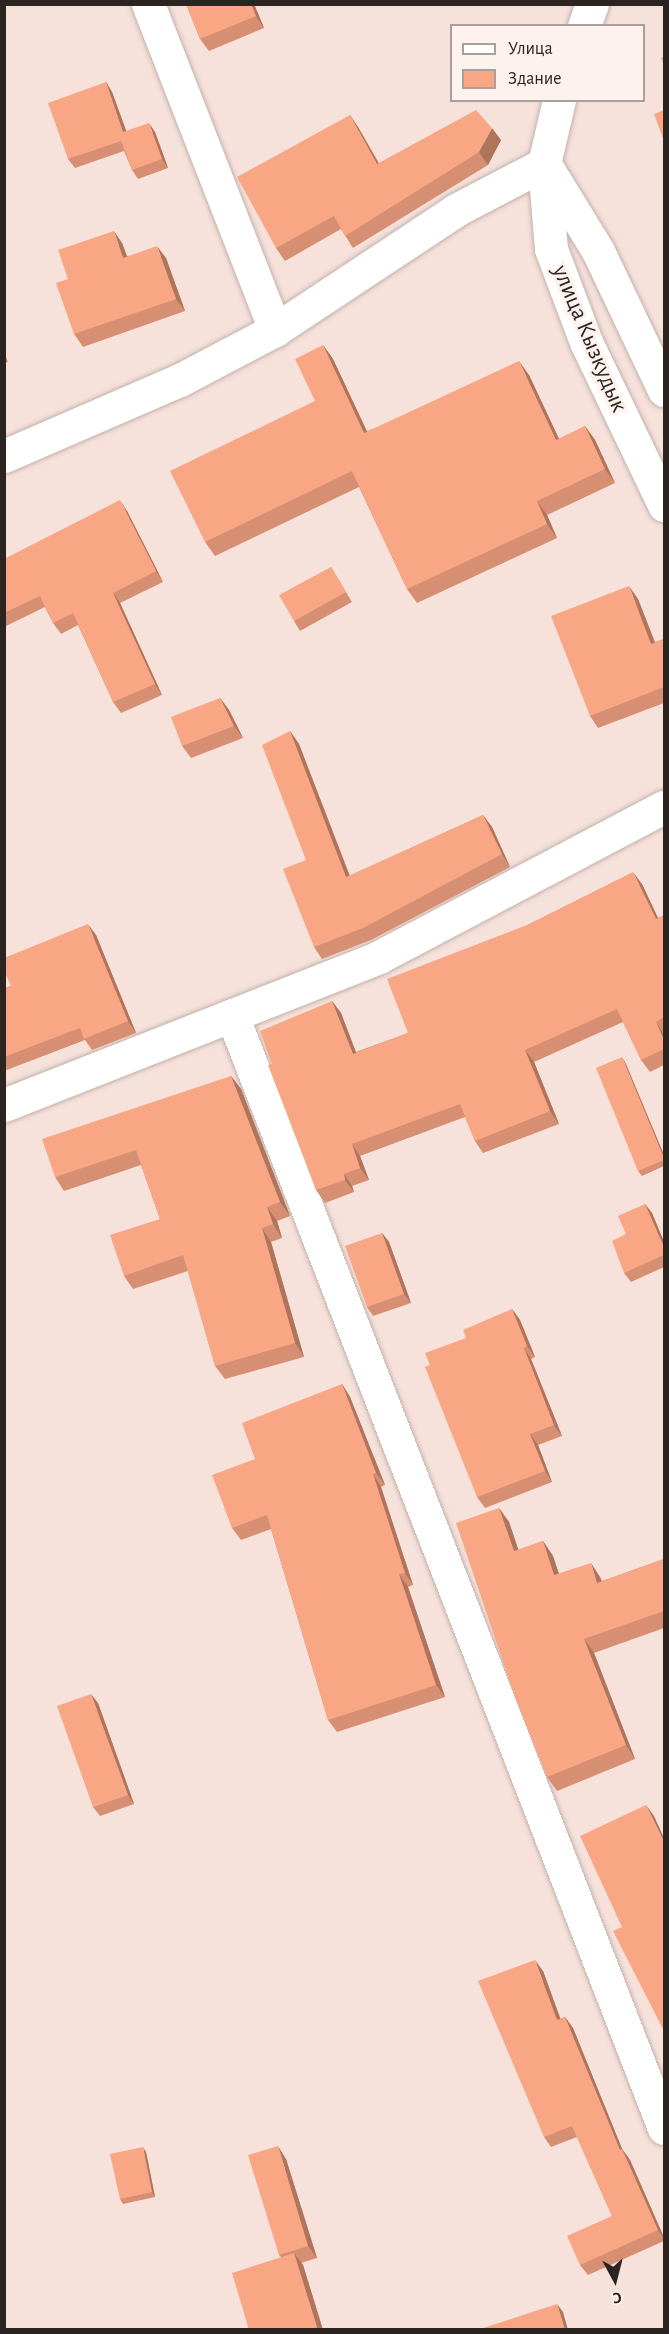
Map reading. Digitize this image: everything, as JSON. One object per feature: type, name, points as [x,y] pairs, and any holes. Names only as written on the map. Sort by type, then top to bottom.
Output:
[{"type":"street","points":[[148,4],[275,330]]},
{"type":"street","points":[[585,24],[592,4]]},
{"type":"street","name":"улица Кызкудык","points":[[559,102],[544,164],[551,249],[586,342],[664,505]]},
{"type":"street","points":[[4,456],[180,380],[275,330],[456,210],[544,164],[598,251],[664,390]]},
{"type":"street","points":[[4,1105],[379,957],[664,807]]},
{"type":"street","points":[[232,1015],[664,2128]]},
{"type":"building","points":[[186,4],[251,4],[256,16],[200,39]]},
{"type":"building","points":[[106,82],[123,132],[149,123],[162,159],[132,170],[121,141],[68,159],[48,103]]},
{"type":"building","points":[[476,110],[492,128],[479,152],[345,236],[334,216],[276,248],[237,177],[350,115],[377,164]]},
{"type":"building","points":[[664,110],[664,141],[654,114]]},
{"type":"building","points":[[114,231],[123,258],[157,246],[176,299],[74,334],[56,283],[68,279],[58,250]]},
{"type":"building","points":[[323,345],[364,433],[519,361],[556,440],[585,426],[605,469],[537,501],[547,524],[407,589],[352,471],[205,542],[170,471],[315,401],[295,359]]},
{"type":"building","points":[[120,500],[156,571],[113,593],[155,684],[113,702],[73,613],[53,623],[40,596],[4,613],[4,559]]},
{"type":"building","points":[[331,567],[346,592],[294,621],[279,595]]},
{"type":"building","points":[[629,586],[651,644],[664,639],[664,687],[590,716],[551,616]]},
{"type":"building","points":[[220,698],[234,726],[182,746],[171,717]]},
{"type":"building","points":[[290,731],[346,877],[483,815],[502,854],[363,928],[314,947],[283,869],[306,860],[262,745]]},
{"type":"building","points":[[633,872],[656,919],[664,915],[664,1017],[656,1022],[664,1040],[664,1049],[641,1060],[617,1009],[525,1050],[550,1111],[475,1141],[460,1104],[352,1144],[360,1168],[344,1174],[345,1180],[316,1190],[268,1065],[272,1064],[260,1031],[332,1001],[353,1054],[408,1033],[387,979],[527,925]]},
{"type":"building","points":[[88,924],[128,1021],[84,1039],[80,1028],[4,1057],[4,988],[11,986],[4,971],[4,958]]},
{"type":"building","points":[[622,1057],[664,1158],[638,1171],[596,1068]]},
{"type":"building","points":[[231,1076],[280,1202],[267,1207],[273,1224],[262,1228],[295,1343],[215,1366],[183,1255],[124,1276],[110,1235],[160,1219],[136,1150],[55,1177],[42,1139]]},
{"type":"building","points":[[645,1204],[664,1247],[664,1255],[624,1273],[612,1241],[626,1234],[618,1216]]},
{"type":"building","points":[[382,1233],[404,1294],[367,1307],[345,1246]]},
{"type":"building","points":[[512,1309],[527,1346],[524,1348],[554,1425],[530,1434],[545,1471],[477,1497],[425,1367],[430,1365],[425,1353],[466,1338],[463,1330]]},
{"type":"building","points":[[342,1384],[376,1473],[373,1474],[405,1573],[399,1574],[436,1685],[328,1720],[267,1515],[232,1528],[212,1475],[255,1459],[242,1423]]},
{"type":"building","points":[[499,1508],[514,1551],[543,1541],[554,1575],[591,1563],[597,1583],[664,1559],[664,1611],[584,1639],[626,1745],[547,1777],[516,1700],[456,1523]]},
{"type":"building","points":[[91,1694],[128,1795],[93,1807],[57,1706]]},
{"type":"building","points":[[646,1805],[664,1842],[664,2031],[613,1931],[622,1927],[580,1836]]},
{"type":"building","points":[[535,1960],[557,2020],[565,2017],[620,2150],[622,2149],[658,2230],[580,2265],[567,2236],[612,2216],[572,2126],[544,2137],[478,1981]]},
{"type":"building","points":[[278,2146],[308,2246],[279,2255],[248,2155]]},
{"type":"building","points":[[143,2147],[152,2192],[120,2199],[110,2154]]},
{"type":"building","points":[[294,2253],[317,2327],[310,2330],[249,2330],[232,2273]]},
{"type":"building","points":[[557,2304],[565,2330],[477,2330]]}]
